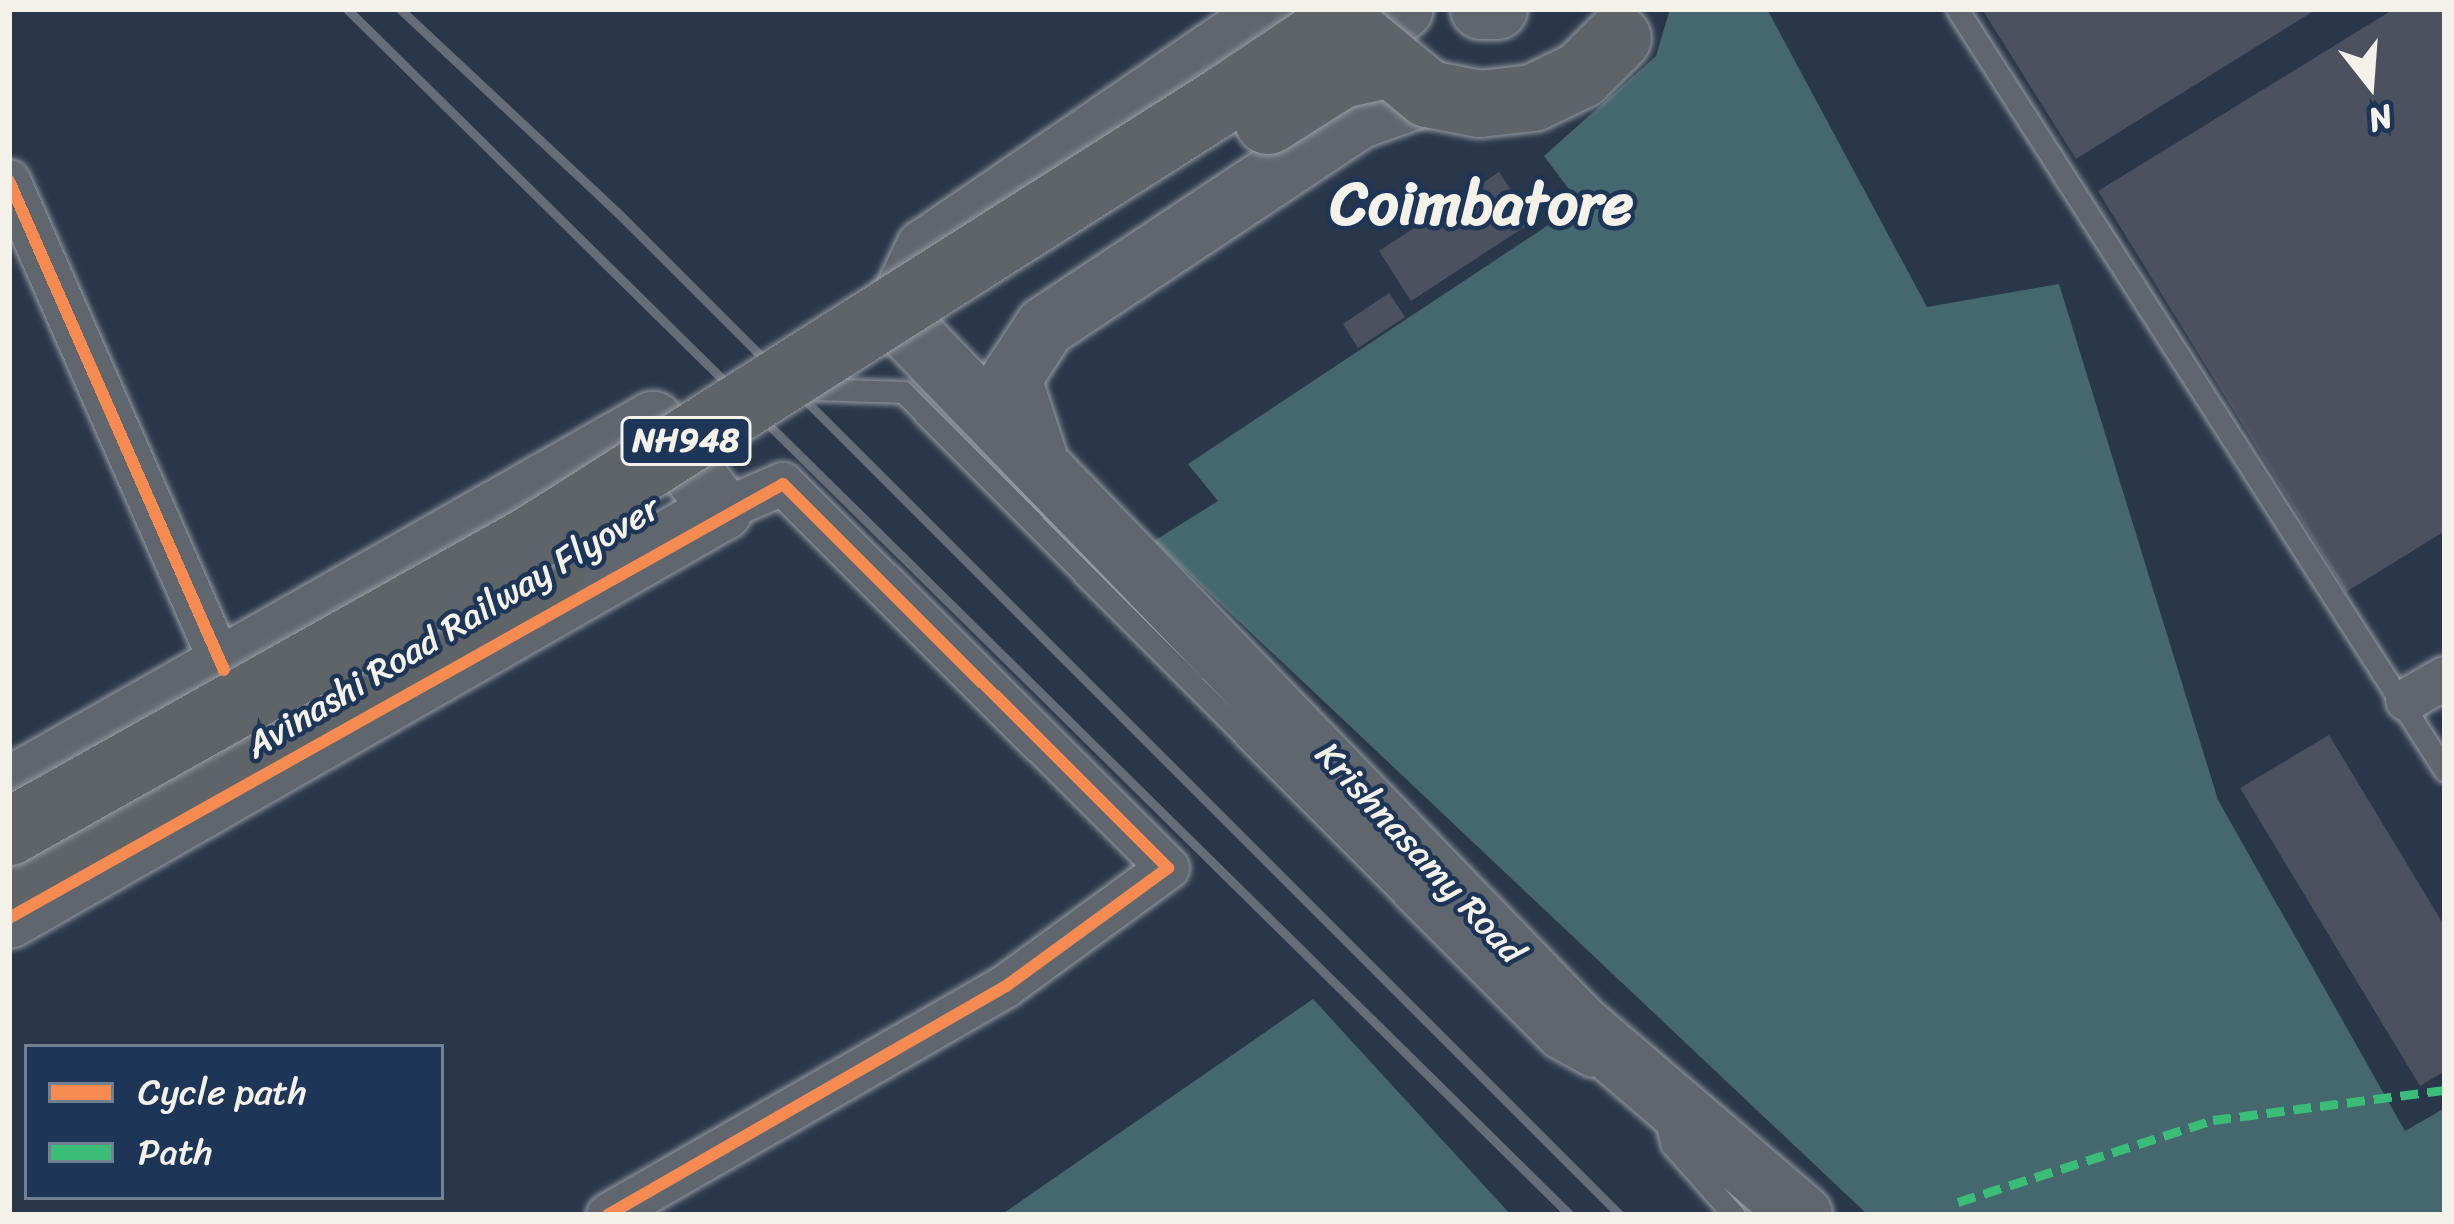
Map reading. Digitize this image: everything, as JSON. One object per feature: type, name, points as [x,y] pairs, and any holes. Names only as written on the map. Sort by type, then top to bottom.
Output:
[{"type":"highway","name":"NH948","points":[[1375,36],[1532,98],[1581,75],[1633,9]]},
{"type":"highway","name":"Avinashi Road Railway Flyover","points":[[9,832],[532,539],[1325,32],[1375,36]]},
{"type":"highway","name":"Avinashi Road Railway Flyover","points":[[9,880],[403,662],[1321,87],[1375,36]]},
{"type":"main road","name":"Krishnasamy Road","points":[[1277,9],[926,249],[897,293],[901,330],[1580,1024],[1802,1215]]},
{"type":"main road","points":[[1481,9],[1497,9]]},
{"type":"main road","name":"Krishnasamy Road","points":[[1050,478],[1023,436],[1012,379],[1045,327],[1358,118],[1375,36]]},
{"type":"main road","points":[[9,788],[224,670],[653,422],[722,510],[9,918]]},
{"type":"street","points":[[9,181],[224,670]]},
{"type":"street","points":[[608,1215],[1006,986],[1168,868],[782,484],[722,510]]},
{"type":"street","points":[[2407,700],[2445,678]]},
{"type":"lane","points":[[1957,9],[2407,700],[2445,771]]},
{"type":"lane","points":[[814,389],[903,392],[1552,1045],[1589,1066],[1647,1079],[1672,1145],[1734,1215]]},
{"type":"green space","points":[[1670,9],[1767,9],[1927,307],[2059,284],[2218,800],[2405,1131],[2445,1108],[2445,1215],[1868,1215],[1154,541],[1218,501],[1188,464],[1580,204],[1544,156],[1656,56]]},
{"type":"green space","points":[[1313,999],[1511,1215],[1001,1215]]},
{"type":"building","points":[[1982,9],[2317,9],[2076,159]]},
{"type":"building","points":[[2394,9],[2445,9],[2445,531],[2346,592],[2098,191]]},
{"type":"building","points":[[1499,172],[1532,222],[1411,301],[1379,251]]},
{"type":"building","points":[[1389,293],[1405,317],[1358,348],[1343,324]]},
{"type":"building","points":[[2329,735],[2445,927],[2445,1071],[2420,1086],[2240,788]]},
{"type":"railway","points":[[347,9],[1570,1215]]},
{"type":"railway","points":[[400,9],[617,212],[1620,1215]]},
{"type":"marked path","points":[[1958,1202],[2213,1120],[2445,1090]]},
{"type":"cycle path","points":[[9,181],[224,670]]},
{"type":"cycle path","points":[[9,918],[783,484],[1168,868],[1006,986],[608,1215]]},
{"type":"district","name":"Coimbatore","points":[[1482,204]]}]
